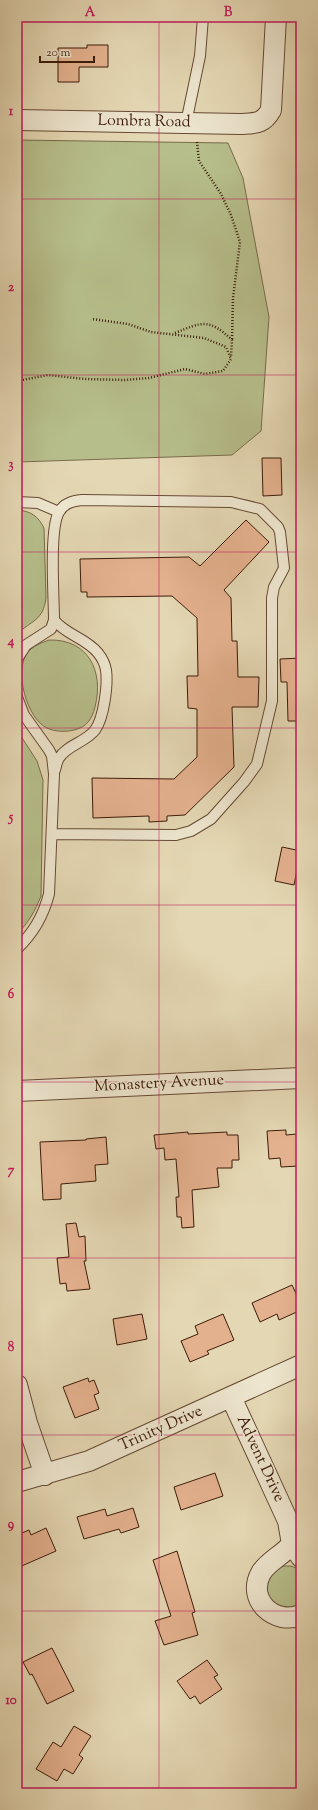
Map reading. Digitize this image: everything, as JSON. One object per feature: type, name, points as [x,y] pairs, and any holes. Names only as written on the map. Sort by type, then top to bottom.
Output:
[{"type":"street","name":"Lombra Road","points":[[17,120],[241,124],[258,122],[266,119],[271,110],[276,17]]},
{"type":"street","name":"Monastery Avenue","points":[[17,1091],[301,1078]]},
{"type":"street","name":"Trinity Drive","points":[[17,1482],[89,1461],[301,1365]]},
{"type":"street","points":[[17,1385],[27,1423],[45,1475]]},
{"type":"street","name":"Advent Drive","points":[[231,1397],[288,1521],[297,1550],[285,1553],[266,1566],[262,1571],[257,1584],[257,1591],[261,1604],[271,1614],[283,1618],[301,1615]]},
{"type":"lane","points":[[190,123],[200,56],[203,17]]},
{"type":"lane","points":[[17,659],[26,645],[51,629],[54,620],[53,531],[59,512],[64,506],[72,501],[231,502],[260,509],[278,527],[284,563],[283,573],[274,586],[272,598],[271,708],[260,756],[252,772],[210,819],[198,828],[187,832],[176,834],[52,834]]},
{"type":"lane","points":[[17,502],[38,503],[59,512]]},
{"type":"lane","points":[[54,620],[60,627],[83,640],[98,652],[105,665],[106,678],[103,711],[99,724],[89,736],[66,751],[59,758],[54,774]]},
{"type":"lane","points":[[17,697],[24,715],[49,750],[54,774],[51,884],[46,907],[33,932],[17,949]]},
{"type":"path","points":[[17,381],[48,375],[85,379],[125,380],[149,378],[185,370],[206,374],[223,371],[231,358],[233,298],[240,242],[231,215],[221,194],[199,161],[190,123]]},
{"type":"path","points":[[92,319],[128,324],[151,332],[204,338],[226,347],[231,358]]},
{"type":"path","points":[[175,334],[191,327],[208,324],[219,328],[232,340]]},
{"type":"green space","points":[[17,140],[228,143],[243,178],[269,317],[261,431],[232,455],[17,462]]},
{"type":"green space","points":[[17,510],[30,513],[37,517],[44,528],[46,598],[45,606],[39,616],[17,634]]},
{"type":"green space","points":[[49,640],[63,641],[74,645],[84,652],[95,670],[97,694],[95,707],[86,725],[79,729],[60,731],[47,728],[33,715],[28,705],[22,682],[24,660],[32,648]]},
{"type":"green space","points":[[17,730],[37,761],[43,780],[41,896],[31,916],[17,934]]},
{"type":"green space","points":[[284,1566],[291,1566],[301,1570],[301,1604],[291,1608],[281,1607],[274,1603],[269,1596],[267,1588],[269,1580],[274,1572]]},
{"type":"building","points":[[87,45],[108,45],[108,67],[79,67],[79,82],[58,82],[58,48],[87,48]]},
{"type":"building","points":[[262,458],[281,458],[282,495],[263,496]]},
{"type":"building","points":[[246,520],[269,542],[224,590],[231,598],[232,641],[237,641],[238,677],[259,677],[258,707],[232,707],[234,767],[185,815],[167,816],[167,821],[149,822],[149,816],[93,818],[92,778],[174,779],[197,757],[197,709],[188,708],[187,676],[198,676],[197,618],[172,596],[87,597],[87,592],[81,592],[80,559],[189,557],[200,566]]},
{"type":"building","points":[[301,658],[301,721],[288,721],[287,682],[281,682],[280,659]]},
{"type":"building","points":[[282,847],[301,851],[294,885],[275,881]]},
{"type":"building","points":[[286,1130],[286,1135],[297,1134],[297,1141],[301,1140],[301,1157],[299,1157],[299,1166],[281,1167],[280,1158],[269,1159],[267,1131]]},
{"type":"building","points":[[188,1132],[188,1134],[227,1132],[227,1135],[238,1135],[239,1160],[232,1160],[232,1168],[217,1168],[219,1187],[192,1190],[194,1227],[182,1228],[181,1217],[177,1217],[176,1197],[179,1197],[176,1159],[165,1160],[164,1148],[156,1149],[154,1135]]},
{"type":"building","points":[[106,1137],[108,1164],[95,1165],[96,1181],[61,1184],[61,1199],[43,1200],[40,1142],[86,1140]]},
{"type":"building","points":[[76,1223],[79,1237],[85,1236],[86,1261],[84,1261],[90,1289],[67,1291],[66,1283],[60,1284],[57,1258],[69,1257],[66,1224]]},
{"type":"building","points":[[292,1285],[301,1304],[301,1310],[279,1320],[277,1314],[260,1322],[252,1303]]},
{"type":"building","points":[[142,1314],[147,1339],[117,1345],[113,1319]]},
{"type":"building","points":[[223,1314],[234,1340],[207,1351],[209,1354],[190,1362],[181,1341],[198,1334],[195,1326]]},
{"type":"building","points":[[88,1378],[89,1382],[94,1380],[99,1393],[94,1395],[99,1409],[75,1418],[63,1387]]},
{"type":"building","points":[[215,1473],[223,1496],[181,1510],[174,1487]]},
{"type":"building","points":[[133,1508],[139,1527],[121,1533],[119,1529],[84,1539],[77,1517],[105,1509],[107,1516]]},
{"type":"building","points":[[46,1528],[56,1551],[17,1568],[17,1535],[29,1530],[31,1535]]},
{"type":"building","points":[[177,1551],[195,1612],[192,1613],[198,1635],[164,1645],[155,1621],[171,1616],[153,1560]]},
{"type":"building","points":[[52,1648],[74,1691],[47,1704],[32,1674],[30,1675],[23,1662]]},
{"type":"building","points":[[207,1660],[218,1675],[214,1677],[222,1689],[200,1704],[195,1696],[190,1699],[177,1681]]},
{"type":"building","points":[[74,1726],[91,1736],[79,1755],[83,1758],[73,1774],[64,1769],[57,1781],[36,1769],[53,1742],[61,1747]]}]
